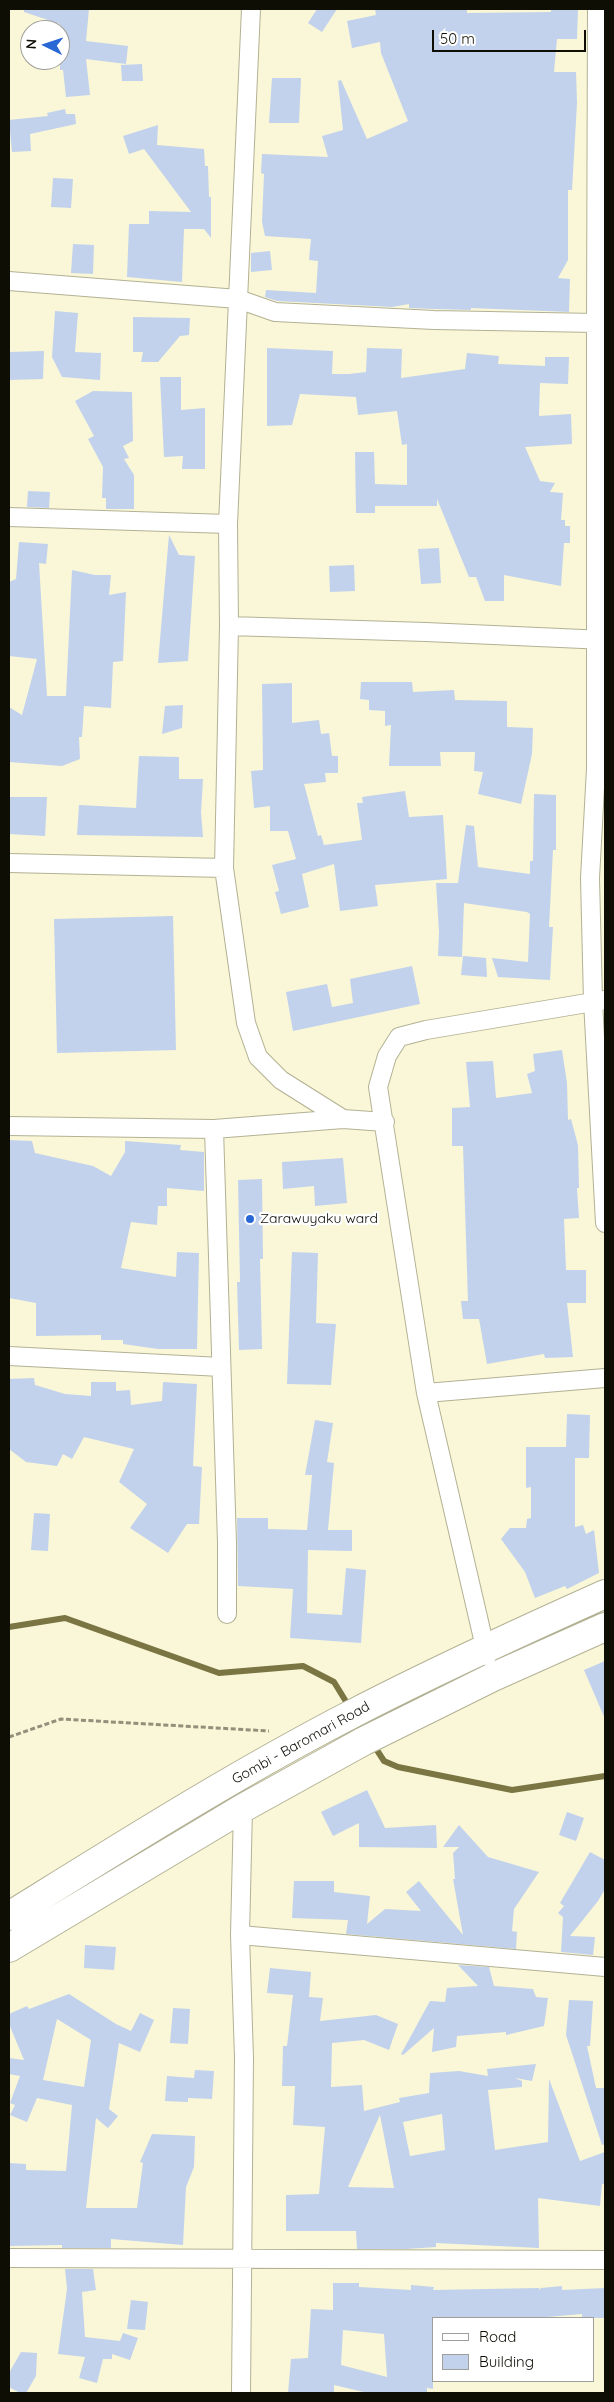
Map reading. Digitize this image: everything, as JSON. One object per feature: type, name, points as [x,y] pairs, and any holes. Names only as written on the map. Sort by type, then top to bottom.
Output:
[{"type":"main road","name":"Gombi - Baromari Road","points":[[9,1916],[220,1787],[351,1714],[485,1648],[605,1594]]},
{"type":"main road","name":"Gombi - Baromari Road","points":[[9,1948],[243,1808],[364,1741],[493,1677],[605,1627]]},
{"type":"street","points":[[251,9],[228,524],[229,626],[224,868],[246,1023],[258,1057],[281,1080],[342,1119]]},
{"type":"street","points":[[597,9],[601,640],[590,878],[599,1001],[605,1223]]},
{"type":"street","points":[[9,281],[238,299],[275,312],[434,320],[600,324]]},
{"type":"street","points":[[9,517],[228,524]]},
{"type":"street","points":[[229,626],[601,640]]},
{"type":"street","points":[[9,863],[224,868]]},
{"type":"street","points":[[493,1677],[426,1393],[378,1087],[387,1056],[399,1037],[426,1030],[599,1001]]},
{"type":"street","points":[[9,1126],[214,1129],[342,1119],[385,1122]]},
{"type":"street","points":[[214,1129],[228,1614]]},
{"type":"street","points":[[9,1356],[221,1366]]},
{"type":"street","points":[[426,1393],[605,1378]]},
{"type":"street","points":[[241,2393],[244,2058],[240,1935],[243,1808]]},
{"type":"street","points":[[240,1935],[605,1967]]},
{"type":"street","points":[[9,2258],[242,2257],[605,2260]]},
{"type":"path","points":[[9,1737],[61,1719],[267,1730],[309,1738]]},
{"type":"building","points":[[24,9],[89,9],[86,41],[128,46],[126,64],[86,59],[90,95],[66,97],[63,70],[70,70],[70,20],[48,20],[24,12]]},
{"type":"building","points":[[317,9],[337,9],[322,32],[308,23]]},
{"type":"building","points":[[375,9],[467,9],[467,13],[551,12],[551,9],[578,9],[577,39],[557,39],[554,72],[576,72],[577,103],[572,190],[568,190],[568,260],[558,278],[570,279],[569,312],[471,308],[471,310],[409,308],[409,304],[392,307],[277,301],[265,297],[266,290],[316,293],[318,261],[309,260],[311,239],[265,236],[262,222],[264,174],[261,173],[262,154],[328,157],[322,136],[343,130],[338,81],[341,80],[367,139],[408,121],[381,53],[380,42],[352,48],[347,21],[376,15]]},
{"type":"building","points":[[142,64],[143,81],[122,81],[121,65]]},
{"type":"building","points":[[272,78],[301,78],[299,123],[269,123]]},
{"type":"building","points":[[65,109],[66,114],[75,114],[76,124],[30,134],[31,151],[12,152],[9,120],[48,116],[47,113]]},
{"type":"building","points":[[158,125],[157,145],[204,149],[205,166],[208,166],[209,197],[211,197],[211,238],[204,229],[184,229],[182,282],[127,277],[129,224],[149,224],[149,211],[191,212],[144,149],[129,154],[123,136]]},
{"type":"building","points":[[53,178],[73,179],[71,208],[51,207]]},
{"type":"building","points":[[73,244],[94,245],[93,274],[71,273]]},
{"type":"building","points":[[270,251],[272,270],[251,272],[251,253]]},
{"type":"building","points":[[55,311],[78,313],[75,352],[101,353],[100,380],[62,377],[52,357]]},
{"type":"building","points":[[133,317],[190,318],[189,335],[180,336],[158,362],[141,362],[143,352],[133,352]]},
{"type":"building","points":[[267,348],[333,351],[332,374],[366,372],[367,348],[402,349],[401,378],[465,369],[467,353],[499,356],[498,364],[545,366],[545,357],[569,357],[568,384],[540,383],[539,416],[571,414],[572,444],[525,447],[540,481],[555,483],[550,492],[563,493],[561,520],[565,520],[565,526],[570,526],[570,543],[564,543],[561,586],[504,575],[504,601],[485,601],[476,577],[469,577],[437,499],[437,506],[375,506],[375,513],[356,513],[355,452],[374,452],[375,484],[407,485],[407,444],[402,445],[397,411],[358,415],[356,397],[300,394],[292,425],[267,426]]},
{"type":"building","points":[[44,351],[43,379],[9,380],[9,352]]},
{"type":"building","points":[[160,377],[181,377],[181,410],[205,408],[205,469],[182,469],[183,456],[164,457]]},
{"type":"building","points":[[93,391],[132,392],[133,441],[123,446],[129,458],[124,459],[134,475],[134,509],[106,509],[106,498],[102,498],[103,467],[88,439],[94,436],[75,401]]},
{"type":"building","points":[[28,491],[50,492],[49,508],[27,507]]},
{"type":"building","points":[[169,535],[179,555],[195,556],[188,661],[158,663]]},
{"type":"building","points":[[19,542],[48,544],[46,564],[39,563],[47,696],[66,696],[72,570],[95,575],[111,575],[109,595],[126,592],[123,661],[113,662],[111,708],[84,706],[82,737],[79,737],[80,759],[62,766],[9,762],[9,707],[22,715],[37,659],[9,656],[9,582],[16,579]]},
{"type":"building","points":[[439,548],[441,583],[421,584],[418,549]]},
{"type":"building","points":[[354,565],[355,591],[330,592],[329,566]]},
{"type":"building","points":[[361,682],[412,682],[413,692],[454,690],[455,700],[507,701],[507,727],[533,728],[532,754],[521,804],[478,794],[483,772],[474,771],[475,752],[440,752],[441,766],[389,766],[391,725],[385,726],[385,711],[369,710],[369,700],[360,699]]},
{"type":"building","points":[[292,683],[292,723],[319,720],[321,734],[329,733],[332,756],[338,756],[338,773],[325,773],[326,782],[304,784],[318,836],[321,835],[324,845],[362,840],[357,803],[363,803],[362,797],[405,791],[409,817],[443,815],[447,879],[375,885],[378,906],[340,911],[334,864],[302,874],[309,907],[281,914],[275,892],[279,891],[272,865],[296,859],[288,831],[270,831],[270,806],[254,808],[251,771],[263,770],[262,684]]},
{"type":"building","points":[[183,705],[182,728],[162,734],[165,706]]},
{"type":"building","points":[[139,756],[179,757],[179,779],[203,779],[201,813],[203,837],[77,835],[79,805],[136,808]]},
{"type":"building","points":[[534,794],[556,795],[556,850],[553,850],[549,927],[553,927],[550,980],[498,977],[492,958],[528,962],[530,914],[527,912],[464,903],[462,957],[438,956],[439,932],[436,883],[458,883],[466,825],[474,826],[478,867],[530,874],[530,861],[533,861]]},
{"type":"building","points":[[9,797],[47,797],[45,836],[9,834]]},
{"type":"building","points":[[173,916],[176,1050],[57,1053],[54,919]]},
{"type":"building","points":[[463,956],[486,958],[487,977],[461,975]]},
{"type":"building","points":[[412,966],[420,1004],[293,1031],[286,992],[327,984],[332,1007],[353,1003],[350,979]]},
{"type":"building","points":[[562,1050],[567,1083],[568,1120],[571,1119],[578,1145],[579,1188],[577,1188],[579,1218],[564,1219],[566,1270],[586,1270],[586,1303],[567,1303],[573,1357],[545,1358],[544,1354],[487,1364],[479,1319],[463,1319],[461,1301],[468,1301],[463,1146],[452,1146],[452,1108],[470,1107],[466,1062],[493,1061],[496,1098],[532,1093],[527,1074],[535,1071],[533,1054]]},
{"type":"building","points":[[9,1140],[32,1141],[35,1153],[93,1166],[111,1176],[125,1152],[125,1141],[181,1145],[180,1150],[204,1152],[204,1191],[167,1188],[167,1206],[158,1206],[157,1225],[131,1222],[121,1268],[176,1277],[177,1252],[199,1253],[197,1349],[158,1349],[123,1344],[123,1340],[101,1340],[101,1335],[36,1336],[36,1303],[9,1298]]},
{"type":"building","points":[[343,1158],[347,1203],[315,1206],[314,1186],[283,1189],[282,1162]]},
{"type":"building","points":[[262,1179],[263,1259],[260,1259],[262,1349],[239,1350],[237,1282],[240,1282],[238,1180]]},
{"type":"building","points":[[292,1252],[318,1253],[316,1323],[336,1324],[331,1385],[287,1384]]},
{"type":"building","points":[[34,1378],[35,1385],[65,1394],[91,1396],[91,1382],[116,1382],[116,1391],[130,1390],[131,1405],[162,1401],[163,1382],[197,1384],[193,1466],[202,1467],[199,1524],[187,1524],[168,1553],[130,1528],[147,1504],[119,1482],[134,1449],[84,1437],[72,1459],[63,1454],[57,1466],[26,1462],[9,1449],[9,1379]]},
{"type":"building","points":[[567,1414],[590,1415],[589,1458],[575,1458],[575,1527],[583,1525],[586,1534],[594,1530],[599,1573],[567,1589],[565,1586],[535,1598],[525,1572],[501,1539],[510,1528],[526,1528],[527,1519],[531,1518],[531,1487],[526,1488],[526,1447],[566,1447]]},
{"type":"building","points":[[315,1420],[333,1423],[327,1462],[334,1463],[328,1530],[352,1530],[352,1551],[308,1550],[307,1613],[342,1615],[346,1568],[366,1570],[361,1643],[290,1638],[293,1589],[238,1586],[237,1518],[268,1518],[268,1529],[307,1530],[312,1475],[305,1475]]},
{"type":"building","points":[[34,1513],[50,1514],[48,1551],[31,1550]]},
{"type":"building","points":[[605,1661],[605,1719],[584,1670]]},
{"type":"building","points":[[367,1790],[385,1828],[436,1825],[437,1848],[359,1847],[359,1823],[333,1836],[321,1812]]},
{"type":"building","points":[[567,1812],[584,1818],[576,1841],[559,1835]]},
{"type":"building","points":[[459,1825],[488,1857],[539,1872],[514,1909],[512,1931],[517,1932],[516,1949],[346,1934],[348,1920],[292,1918],[294,1881],[334,1881],[334,1892],[370,1896],[367,1924],[385,1909],[421,1911],[406,1892],[419,1881],[463,1935],[453,1879],[455,1879],[453,1853],[459,1847],[443,1847]]},
{"type":"building","points":[[590,1852],[605,1860],[605,1889],[598,1901],[570,1936],[595,1937],[593,1955],[561,1952],[563,1917],[558,1913],[564,1906],[560,1903]]},
{"type":"building","points":[[85,1945],[116,1947],[114,1970],[84,1968]]},
{"type":"building","points":[[458,1965],[489,1967],[494,1986],[533,1989],[536,1997],[548,1998],[544,2026],[506,2035],[506,2032],[457,2036],[456,2047],[432,2052],[434,2028],[403,2055],[401,2054],[430,2001],[445,2002],[447,1988],[478,1986]]},
{"type":"building","points":[[270,1968],[311,1972],[309,1997],[323,1998],[320,2021],[376,2015],[398,2024],[389,2050],[364,2040],[332,2043],[331,2087],[362,2085],[364,2111],[400,2102],[399,2098],[429,2093],[430,2073],[459,2071],[488,2076],[487,2069],[536,2064],[532,2081],[515,2078],[522,2081],[522,2087],[488,2090],[495,2150],[548,2142],[549,2079],[580,2161],[605,2152],[605,2184],[602,2184],[600,2206],[538,2198],[539,2248],[436,2243],[436,2247],[357,2249],[356,2231],[286,2231],[286,2195],[319,2194],[325,2127],[293,2125],[295,2086],[282,2086],[283,2046],[287,2046],[293,1995],[267,1993]],"holes":[[[442,2114],[445,2150],[410,2156],[403,2122]],[[380,2115],[394,2188],[348,2187]]]},
{"type":"building","points":[[69,1994],[116,2024],[131,2031],[140,2013],[154,2020],[140,2052],[119,2043],[109,2109],[118,2116],[108,2128],[96,2118],[86,2208],[137,2208],[143,2163],[140,2162],[152,2134],[195,2136],[194,2167],[186,2187],[183,2245],[111,2239],[111,2248],[62,2248],[62,2245],[9,2246],[9,2163],[26,2164],[26,2170],[66,2171],[72,2105],[37,2098],[27,2122],[10,2115],[15,2105],[10,2103],[20,2076],[9,2074],[9,2058],[24,2060],[9,2024],[9,2014],[27,2006],[29,2009]],"holes":[[[57,2019],[91,2040],[84,2087],[43,2080]]]},
{"type":"building","points":[[569,2000],[593,2001],[590,2046],[587,2046],[596,2088],[605,2088],[605,2144],[602,2145],[566,2035]]},
{"type":"building","points":[[173,2008],[190,2009],[188,2044],[170,2043]]},
{"type":"building","points":[[195,2070],[214,2071],[212,2099],[188,2098],[188,2102],[165,2101],[167,2076],[194,2078]]},
{"type":"building","points":[[65,2269],[93,2269],[96,2290],[82,2292],[85,2337],[120,2341],[123,2333],[138,2338],[130,2360],[112,2354],[112,2359],[103,2359],[97,2383],[79,2378],[85,2357],[58,2354],[67,2289]]},
{"type":"building","points":[[333,2283],[359,2283],[359,2287],[411,2290],[411,2285],[434,2287],[433,2290],[539,2288],[539,2290],[541,2288],[562,2286],[562,2290],[605,2288],[605,2318],[582,2317],[582,2314],[548,2317],[432,2317],[433,2389],[423,2387],[427,2388],[427,2393],[368,2393],[334,2385],[334,2393],[288,2393],[291,2359],[308,2358],[311,2309],[333,2310]],"holes":[[[343,2330],[384,2334],[387,2377],[341,2365]]]},
{"type":"building","points":[[131,2300],[148,2302],[145,2330],[127,2329]]},
{"type":"building","points":[[21,2352],[37,2353],[36,2376],[26,2393],[20,2393],[9,2387],[9,2373]]},
{"type":"waterway","points":[[9,1627],[65,1618],[219,1673],[303,1666],[334,1682],[350,1708]]},
{"type":"waterway","points":[[373,1744],[384,1761],[398,1767],[512,1790],[605,1776]]},
{"type":"place","name":"Zarawuyaku ward","points":[[250,1219]]}]
